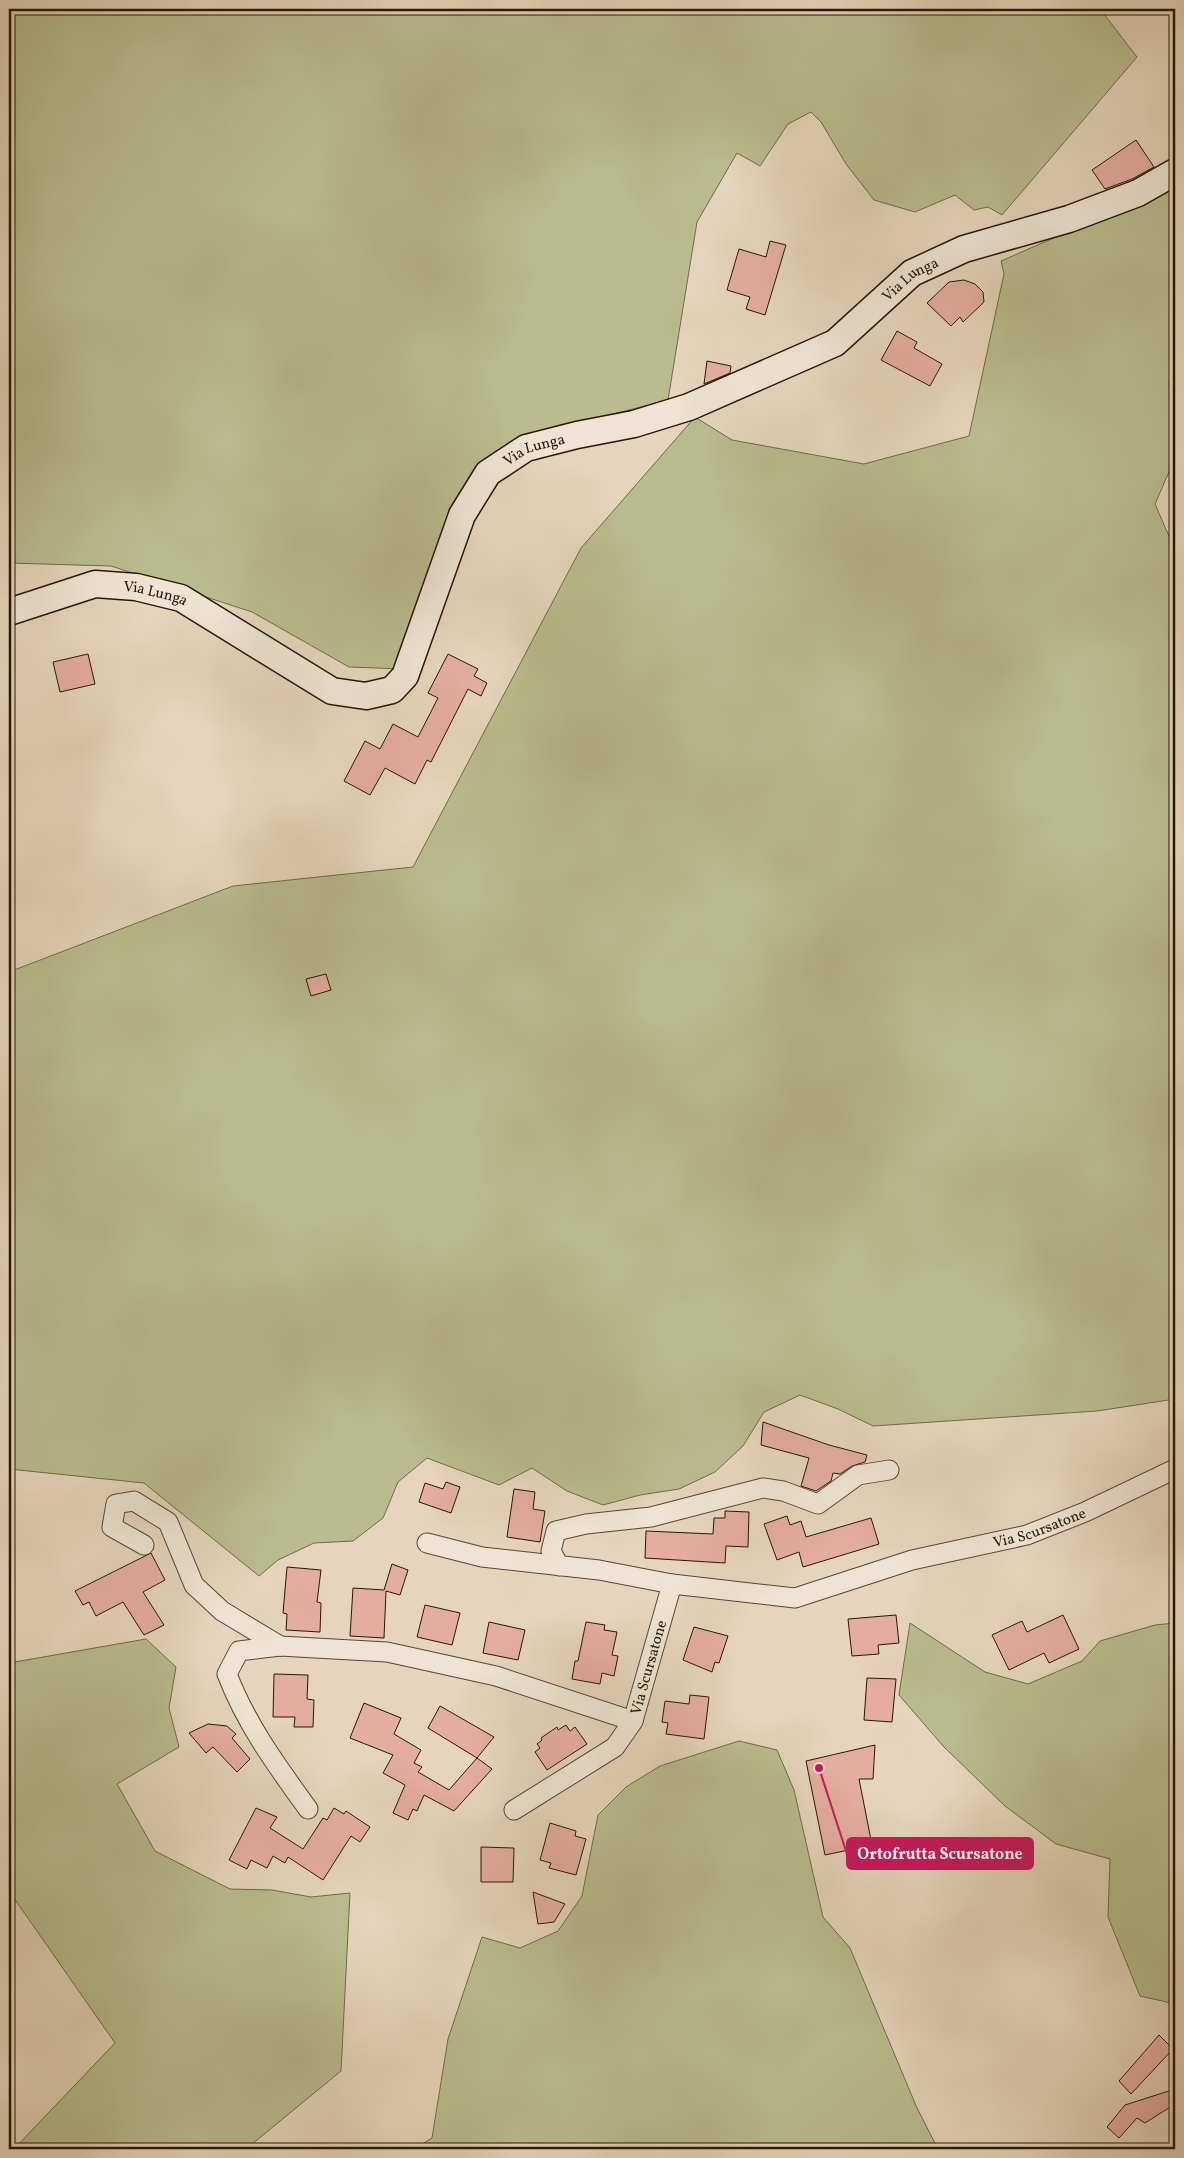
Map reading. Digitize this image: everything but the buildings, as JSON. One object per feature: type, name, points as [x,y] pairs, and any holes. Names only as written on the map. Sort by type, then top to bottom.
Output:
[{"type":"street","name":"Via Lunga","points":[[9,612],[95,584],[136,587],[181,598],[332,691],[366,696],[392,690],[405,676],[462,515],[488,473],[526,448],[577,435],[634,424],[689,407],[834,343],[912,272],[964,249],[1069,220],[1138,194],[1175,172]]},
{"type":"street","name":"Via Scursatone","points":[[308,1809],[282,1773],[240,1706],[227,1674],[239,1651],[280,1646],[387,1652],[496,1676],[633,1722],[672,1584],[795,1598],[912,1560],[1027,1535],[1085,1512],[1175,1469]]},
{"type":"street","points":[[559,1566],[550,1551],[556,1531],[586,1524],[651,1517],[763,1488],[783,1491],[818,1504],[858,1475],[889,1470]]},
{"type":"street","points":[[144,1544],[112,1527],[116,1504],[134,1501],[168,1522],[194,1585],[222,1611],[280,1646]]},
{"type":"street","points":[[427,1543],[482,1557],[599,1570],[672,1584]]},
{"type":"street","points":[[514,1810],[615,1747],[633,1722]]},
{"type":"green space","points":[[9,9],[1100,9],[1137,57],[1002,215],[988,207],[974,210],[955,195],[915,212],[874,200],[846,164],[821,122],[811,112],[788,124],[760,166],[737,153],[697,222],[668,400],[582,422],[501,461],[404,669],[349,667],[252,612],[111,566],[9,563]]},
{"type":"green space","points":[[1175,185],[1175,378],[1169,382],[1173,448],[1172,465],[1155,504],[1175,550],[1175,1399],[1097,1411],[873,1426],[838,1409],[800,1395],[764,1412],[743,1446],[715,1472],[679,1489],[640,1495],[603,1505],[567,1491],[532,1468],[499,1485],[427,1458],[398,1482],[383,1518],[353,1541],[314,1543],[278,1560],[259,1576],[144,1483],[9,1469],[9,972],[233,886],[413,867],[581,548],[695,417],[732,440],[864,464],[969,436],[1004,274],[1001,261]]},
{"type":"green space","points":[[910,1623],[985,1672],[1028,1684],[1082,1661],[1100,1641],[1155,1625],[1175,1623],[1175,2029],[1171,2003],[1140,1996],[1108,1917],[1110,1859],[1056,1844],[1005,1806],[944,1747],[899,1695]]},
{"type":"green space","points":[[146,1639],[176,1667],[169,1708],[179,1747],[117,1784],[155,1851],[230,1889],[272,1890],[311,1897],[350,1893],[341,2071],[246,2149],[14,2149],[115,2043],[9,1891],[9,1663]]},
{"type":"green space","points":[[739,1741],[777,1750],[794,1790],[823,1917],[850,1948],[917,2108],[938,2149],[414,2149],[432,2138],[448,2039],[482,1937],[520,1948],[558,1931],[582,1896],[598,1815],[626,1787],[660,1766]]},
{"type":"place","name":"Ortofrutta Scursatone","points":[[819,1768]]}]
